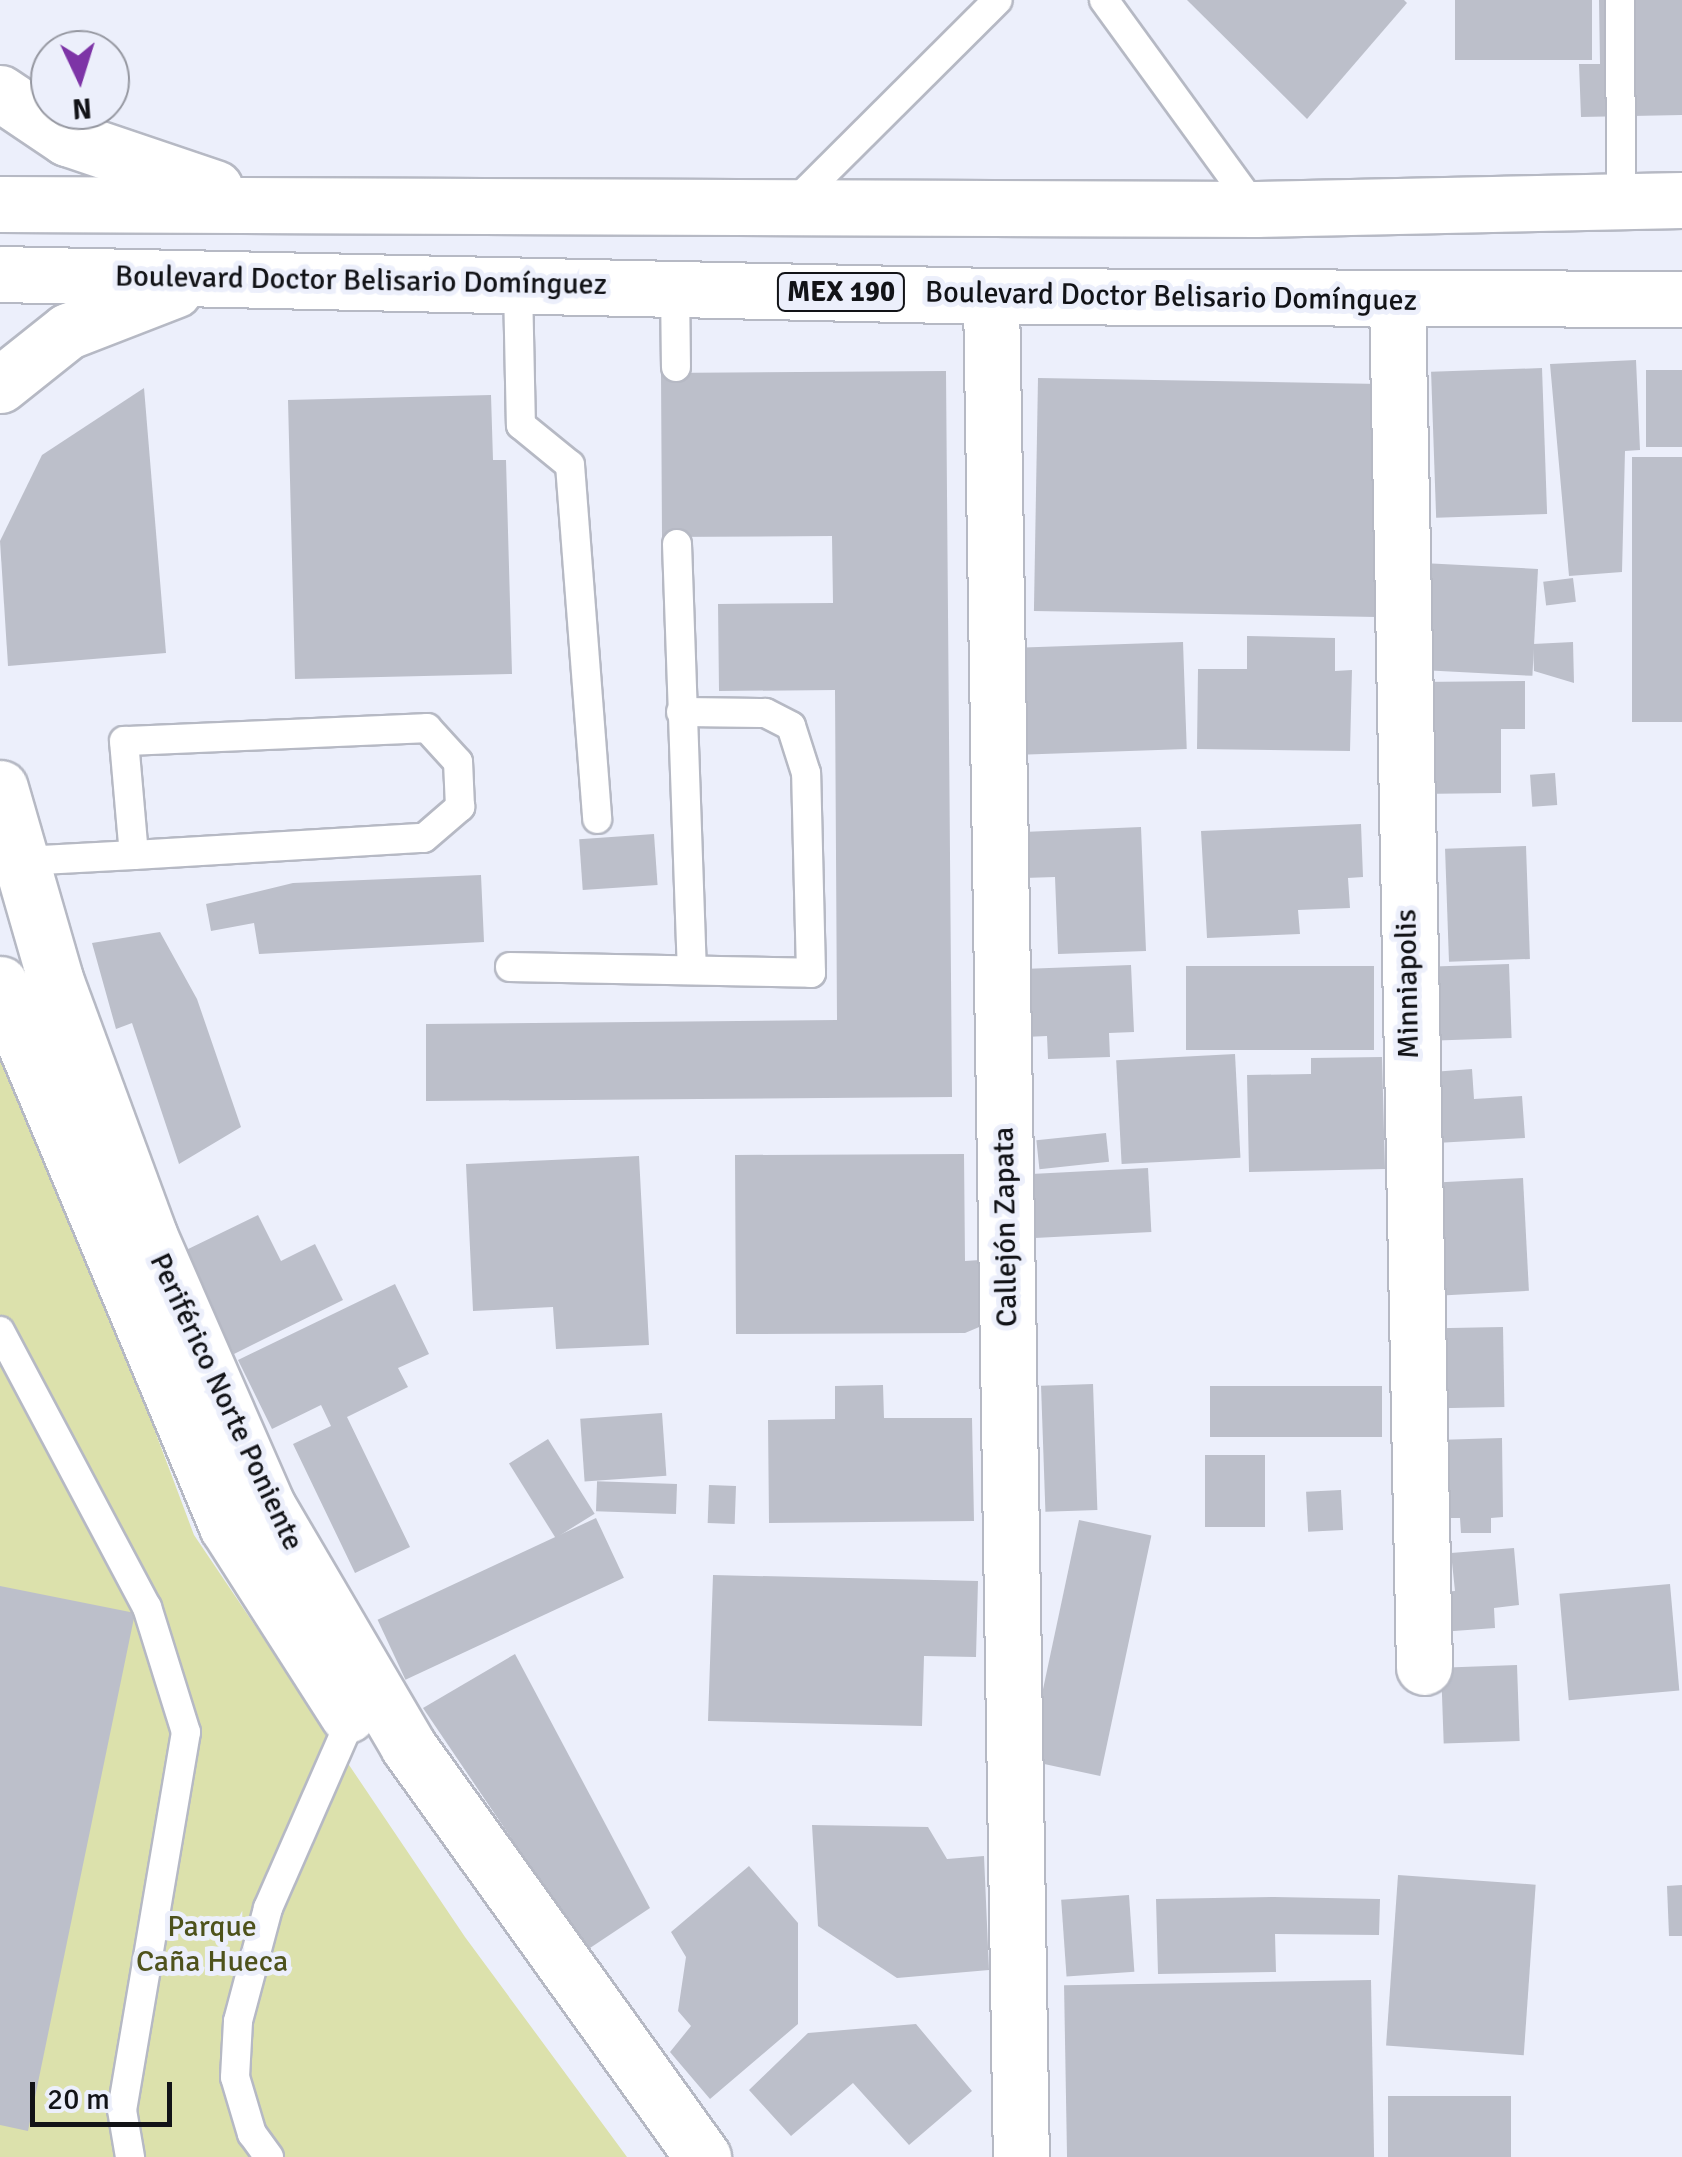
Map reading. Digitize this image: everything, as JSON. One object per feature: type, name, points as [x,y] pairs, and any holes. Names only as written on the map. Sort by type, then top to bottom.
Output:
[{"type":"main road","points":[[0,93],[67,138],[256,202]]},
{"type":"main road","points":[[0,204],[796,202],[1256,210],[1682,200]]},
{"type":"main road","name":"Boulevard Doctor Belisario Domínguez","points":[[0,274],[232,276],[992,296],[1682,299]]},
{"type":"main road","points":[[0,385],[68,330],[118,307],[232,276]]},
{"type":"main road","name":"Callejón Zapata","points":[[992,296],[1022,2157]]},
{"type":"main road","name":"Minniapolis","points":[[1397,300],[1424,1668]]},
{"type":"main road","name":"Periférico Norte Poniente","points":[[0,788],[55,979],[149,1235],[268,1507],[408,1746],[703,2157]]},
{"type":"main road","name":"Periférico Norte Poniente","points":[[0,984],[227,1526],[351,1719],[656,2157]]},
{"type":"lane","points":[[796,202],[998,0]]},
{"type":"lane","points":[[1104,0],[1256,210]]},
{"type":"lane","points":[[1620,0],[1621,202]]},
{"type":"lane","points":[[518,286],[521,425],[570,465],[597,819]]},
{"type":"lane","points":[[674,288],[676,366]]},
{"type":"lane","points":[[676,544],[692,967]]},
{"type":"lane","points":[[510,967],[692,967],[811,973],[806,773],[791,726],[765,713],[682,712]]},
{"type":"lane","points":[[23,861],[134,855],[424,838],[460,806],[458,762],[427,728],[124,740],[134,855]]},
{"type":"lane","points":[[0,1331],[148,1607],[186,1732],[122,2110],[130,2157]]},
{"type":"lane","points":[[269,2157],[235,2077],[238,2022],[268,1908],[351,1719]]},
{"type":"green space","name":"Parque Caña Hueca","points":[[0,1018],[194,1535],[465,1937],[627,2157],[0,2157]]},
{"type":"building","points":[[1187,0],[1404,0],[1407,3],[1307,119]]},
{"type":"building","points":[[1455,0],[1592,0],[1592,60],[1455,60]]},
{"type":"building","points":[[1599,0],[1682,0],[1682,115],[1581,117],[1579,64],[1600,64]]},
{"type":"building","points":[[1636,360],[1640,450],[1625,451],[1622,572],[1569,576],[1550,364]]},
{"type":"building","points":[[1542,368],[1547,514],[1436,518],[1431,372]]},
{"type":"building","points":[[1646,370],[1682,370],[1682,447],[1646,447]]},
{"type":"building","points":[[946,371],[952,1097],[426,1101],[426,1024],[837,1020],[835,690],[719,691],[718,604],[833,603],[832,536],[662,537],[661,373]]},
{"type":"building","points":[[1038,378],[1380,384],[1376,617],[1034,611]]},
{"type":"building","points":[[144,388],[166,653],[8,666],[0,541],[42,455]]},
{"type":"building","points":[[491,395],[493,460],[506,460],[512,674],[295,679],[288,400]]},
{"type":"building","points":[[1632,457],[1682,457],[1682,722],[1632,722]]},
{"type":"building","points":[[1417,563],[1538,569],[1532,676],[1412,670]]},
{"type":"building","points":[[1573,578],[1576,602],[1546,605],[1543,582]]},
{"type":"building","points":[[1247,636],[1335,638],[1335,671],[1352,670],[1350,751],[1197,749],[1198,669],[1247,669]]},
{"type":"building","points":[[1183,642],[1187,749],[1028,754],[1024,648]]},
{"type":"building","points":[[1573,642],[1574,683],[1534,671],[1533,644]]},
{"type":"building","points":[[1525,681],[1525,729],[1501,729],[1501,793],[1417,794],[1416,682]]},
{"type":"building","points":[[1555,773],[1557,805],[1532,807],[1530,775]]},
{"type":"building","points":[[1361,824],[1363,877],[1348,878],[1350,908],[1298,910],[1300,934],[1207,938],[1201,831]]},
{"type":"building","points":[[1141,827],[1146,951],[1058,954],[1055,877],[1024,878],[1023,832]]},
{"type":"building","points":[[654,834],[658,885],[583,890],[579,839]]},
{"type":"building","points":[[1526,846],[1530,959],[1449,962],[1445,849]]},
{"type":"building","points":[[481,875],[484,942],[259,954],[254,923],[211,931],[206,904],[293,883]]},
{"type":"building","points":[[160,932],[197,999],[241,1127],[179,1164],[132,1023],[116,1029],[92,943]]},
{"type":"building","points":[[1509,964],[1512,1038],[1430,1041],[1427,967]]},
{"type":"building","points":[[1131,965],[1134,1032],[1109,1033],[1110,1057],[1048,1059],[1047,1036],[1024,1037],[1022,969]]},
{"type":"building","points":[[1186,966],[1374,966],[1374,1050],[1186,1050]]},
{"type":"building","points":[[1235,1054],[1240,1158],[1122,1164],[1116,1060]]},
{"type":"building","points":[[1382,1057],[1385,1169],[1249,1172],[1247,1075],[1311,1074],[1311,1058]]},
{"type":"building","points":[[1472,1069],[1474,1099],[1522,1096],[1525,1138],[1436,1143],[1432,1072]]},
{"type":"building","points":[[1106,1133],[1109,1162],[1039,1169],[1036,1140]]},
{"type":"building","points":[[964,1154],[965,1261],[980,1260],[984,1325],[965,1333],[736,1334],[735,1155]]},
{"type":"building","points":[[639,1156],[649,1345],[556,1349],[553,1307],[473,1311],[466,1164]]},
{"type":"building","points":[[1148,1168],[1151,1232],[1035,1238],[1031,1174]]},
{"type":"building","points":[[1523,1178],[1529,1291],[1428,1296],[1422,1183]]},
{"type":"building","points":[[258,1215],[281,1261],[315,1244],[343,1300],[234,1354],[182,1252]]},
{"type":"building","points":[[395,1284],[429,1354],[398,1368],[408,1387],[347,1417],[410,1547],[355,1573],[293,1444],[331,1426],[321,1405],[272,1429],[238,1360]]},
{"type":"building","points":[[1503,1327],[1504,1407],[1438,1408],[1437,1328]]},
{"type":"building","points":[[1093,1384],[1097,1510],[1045,1512],[1041,1386]]},
{"type":"building","points":[[883,1385],[884,1418],[972,1418],[974,1521],[769,1523],[768,1420],[835,1419],[835,1386]]},
{"type":"building","points":[[1210,1386],[1382,1386],[1382,1437],[1210,1437]]},
{"type":"building","points":[[662,1413],[666,1476],[585,1482],[580,1419]]},
{"type":"building","points":[[1502,1438],[1503,1517],[1491,1518],[1491,1533],[1461,1533],[1460,1518],[1438,1518],[1436,1440]]},
{"type":"building","points":[[548,1439],[595,1514],[556,1538],[509,1463]]},
{"type":"building","points":[[1205,1455],[1265,1455],[1265,1527],[1205,1527]]},
{"type":"building","points":[[597,1481],[677,1484],[676,1514],[596,1511]]},
{"type":"building","points":[[709,1485],[736,1486],[735,1524],[708,1523]]},
{"type":"building","points":[[1341,1490],[1343,1530],[1308,1532],[1306,1492]]},
{"type":"building","points":[[596,1518],[624,1578],[405,1680],[378,1620]]},
{"type":"building","points":[[1079,1520],[1151,1535],[1100,1776],[1028,1761]]},
{"type":"building","points":[[1514,1548],[1519,1605],[1494,1608],[1495,1628],[1440,1632],[1437,1592],[1455,1591],[1451,1553]]},
{"type":"building","points":[[713,1575],[978,1581],[976,1657],[924,1656],[922,1726],[708,1721]]},
{"type":"building","points":[[1670,1584],[1679,1691],[1569,1700],[1559,1594]]},
{"type":"building","points":[[0,1586],[135,1613],[28,2131],[0,2125]]},
{"type":"building","points":[[515,1654],[650,1908],[587,1950],[423,1708]]},
{"type":"building","points":[[1517,1665],[1520,1741],[1444,1744],[1441,1668]]},
{"type":"building","points":[[812,1825],[928,1827],[947,1859],[984,1856],[989,1970],[897,1978],[818,1926]]},
{"type":"building","points":[[749,1866],[798,1923],[798,2024],[710,2099],[670,2052],[691,2026],[678,2011],[686,1957],[671,1932]]},
{"type":"building","points":[[1398,1875],[1536,1885],[1524,2055],[1386,2046]]},
{"type":"building","points":[[1682,1885],[1682,1936],[1669,1936],[1667,1886]]},
{"type":"building","points":[[1129,1895],[1134,1972],[1067,1977],[1061,1900]]},
{"type":"building","points":[[1156,1899],[1380,1899],[1379,1935],[1275,1934],[1276,1972],[1158,1974]]},
{"type":"building","points":[[1371,1980],[1374,2157],[1067,2157],[1064,1985]]},
{"type":"building","points":[[916,2024],[972,2091],[909,2145],[853,2083],[791,2136],[749,2090],[808,2033]]},
{"type":"building","points":[[1388,2096],[1511,2096],[1511,2157],[1388,2157]]}]
